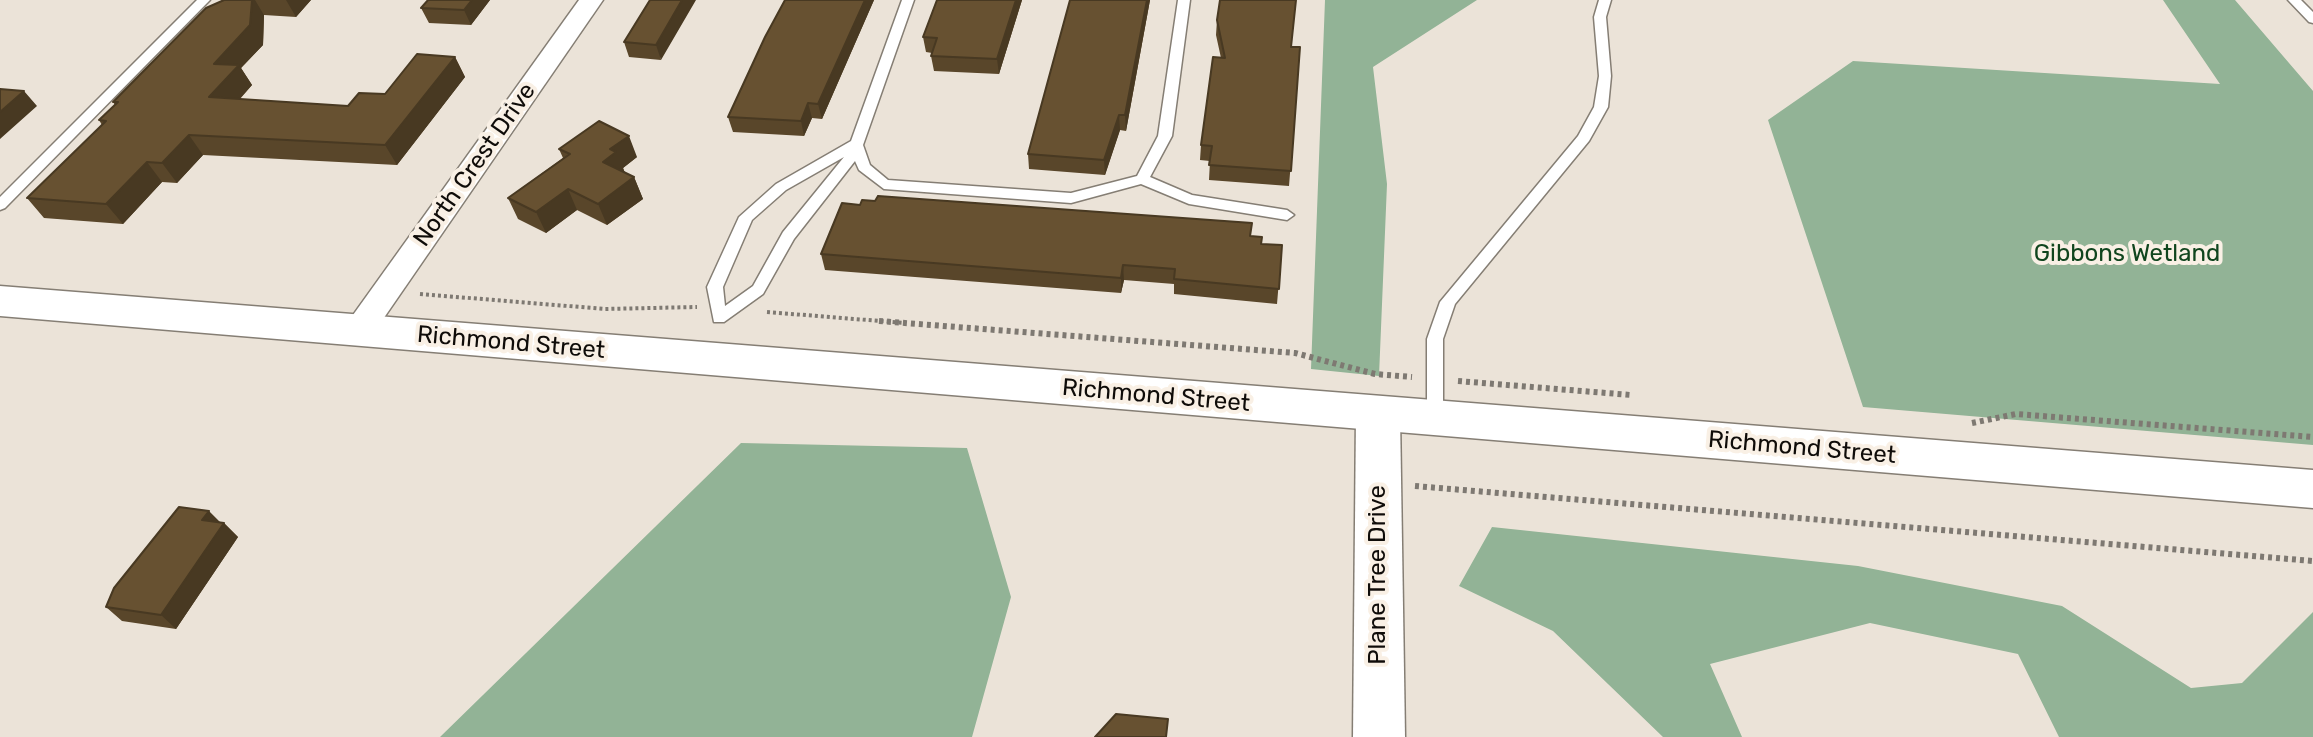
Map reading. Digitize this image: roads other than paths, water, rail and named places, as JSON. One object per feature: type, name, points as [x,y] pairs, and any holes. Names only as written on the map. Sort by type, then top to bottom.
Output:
[{"type":"main road","name":"Richmond Street","points":[[0,301],[1378,414],[1435,398],[2313,489]]},
{"type":"street","name":"North Crest Drive","points":[[359,330],[591,0]]},
{"type":"street","name":"Plane Tree Drive","points":[[1378,414],[1379,737]]},
{"type":"lane","points":[[0,205],[204,0]]},
{"type":"lane","points":[[856,144],[781,187],[746,217],[715,287],[725,309],[758,290],[788,236],[853,155],[908,0]]},
{"type":"lane","points":[[1142,179],[1165,136],[1184,0]]},
{"type":"lane","points":[[1435,398],[1435,339],[1448,302],[1584,138],[1601,107],[1605,76],[1600,17],[1605,0]]},
{"type":"lane","points":[[2294,0],[2313,19]]},
{"type":"lane","points":[[856,144],[864,167],[884,184],[1071,198],[1142,179],[1189,199],[1287,215]]},
{"type":"park label","name":"Gibbons Wetland","points":[[2127,254]]}]
